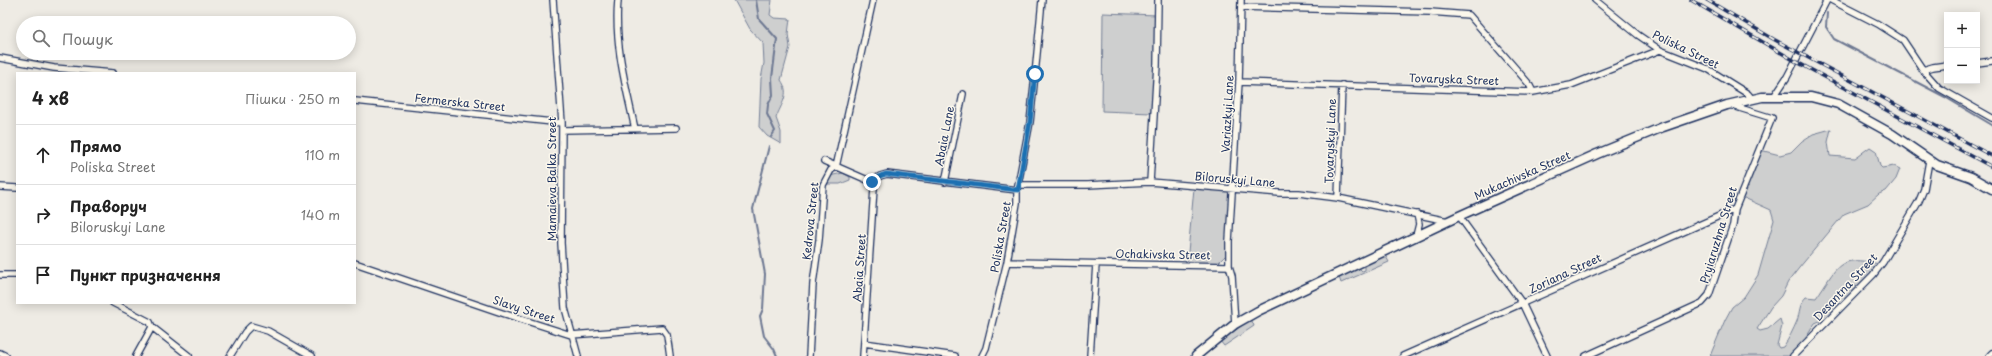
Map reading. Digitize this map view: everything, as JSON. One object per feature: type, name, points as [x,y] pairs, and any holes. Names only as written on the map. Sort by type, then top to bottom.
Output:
[{"type":"street","name":"Mamaieva Balka Street","points":[[553,0],[562,123],[561,243],[565,308],[578,356]]},
{"type":"street","points":[[618,0],[617,33],[620,57],[635,129]]},
{"type":"street","name":"Kedrova Street","points":[[809,356],[813,284],[819,240],[823,185],[831,170],[836,167],[873,0]]},
{"type":"street","name":"Poliska Street","points":[[982,356],[986,348],[1007,262],[1017,203],[1018,188],[1030,122],[1042,0]]},
{"type":"street","points":[[1150,182],[1158,0]]},
{"type":"street","name":"Variazkyi Lane","points":[[1235,324],[1232,276],[1229,266],[1229,241],[1234,189],[1241,0]]},
{"type":"street","name":"Poliska Street","points":[[1595,0],[1638,35],[1660,50],[1708,69],[1752,98]]},
{"type":"street","points":[[1775,96],[1787,77],[1827,0]]},
{"type":"street","points":[[1831,0],[1878,24],[1902,40],[1939,88],[1992,118]]},
{"type":"street","points":[[1241,6],[1430,12],[1469,15],[1529,84],[1533,92]]},
{"type":"street","name":"Tovaryska Street","points":[[1239,82],[1533,92],[1572,85],[1660,50]]},
{"type":"street","points":[[0,58],[54,68],[101,72]]},
{"type":"street","points":[[1980,63],[1992,61]]},
{"type":"street","points":[[1924,70],[1933,67],[1944,66]]},
{"type":"street","name":"Tovaryskyi Lane","points":[[1338,198],[1342,86]]},
{"type":"street","name":"Abaia Lane","points":[[945,182],[963,94]]},
{"type":"street","name":"Mukachivska Street","points":[[1196,356],[1235,324],[1258,311],[1458,216],[1597,154],[1663,127],[1752,98],[1775,96],[1811,97],[1828,100],[1847,107],[1916,149],[1929,161],[1943,168],[1971,177],[1992,189]]},
{"type":"street","name":"Fermerska Street","points":[[356,100],[562,123]]},
{"type":"street","name":"Pryiaruzhna Street","points":[[1586,356],[1705,302],[1714,284],[1727,245],[1733,225],[1735,209],[1772,118],[1727,105]]},
{"type":"street","points":[[562,130],[676,128]]},
{"type":"street","points":[[824,161],[864,177],[872,182]]},
{"type":"street","name":"Desantna Street","points":[[1793,356],[1873,275],[1883,262],[1924,189],[1929,161]]},
{"type":"street","name":"Biloruskyi Lane","points":[[872,182],[880,176],[886,174],[945,182],[1018,188],[1150,182],[1299,193],[1338,198],[1448,221]]},
{"type":"street","name":"Abaia Street","points":[[863,356],[872,247],[874,188],[872,182]]},
{"type":"street","points":[[0,187],[16,188]]},
{"type":"street","name":"Zoriana Street","points":[[1403,356],[1735,209]]},
{"type":"street","points":[[1416,236],[1420,224],[1417,214]]},
{"type":"street","points":[[1458,216],[1522,303],[1547,356]]},
{"type":"street","name":"Ochakivska Street","points":[[1007,262],[1229,266]]},
{"type":"street","name":"Slavy Street","points":[[356,263],[571,334],[662,328],[667,335],[670,356]]},
{"type":"street","points":[[1090,356],[1096,264]]},
{"type":"street","points":[[0,274],[16,275]]},
{"type":"street","points":[[114,304],[151,324],[189,356]]},
{"type":"street","points":[[136,356],[151,324]]},
{"type":"street","points":[[230,356],[245,332],[251,326],[268,331],[312,356]]},
{"type":"street","points":[[864,343],[955,356]]},
{"type":"street","points":[[0,353],[6,356]]},
{"type":"street","points":[[1989,356],[1992,353]]},
{"type":"shaded area","points":[[734,0],[772,0],[770,15],[774,18],[790,19],[788,34],[790,47],[781,80],[784,85],[785,94],[776,118],[781,132],[781,144],[767,136],[759,127],[761,79],[764,63],[763,43],[750,29]]},
{"type":"shaded area","points":[[1103,13],[1157,15],[1151,113],[1102,111]]},
{"type":"shaded area","points":[[1831,129],[1828,142],[1830,156],[1855,158],[1870,147],[1876,151],[1880,166],[1882,168],[1894,166],[1900,169],[1896,179],[1886,191],[1879,194],[1868,204],[1844,214],[1788,282],[1781,296],[1771,307],[1757,329],[1760,331],[1768,329],[1780,319],[1782,326],[1777,345],[1779,348],[1783,347],[1797,321],[1801,305],[1806,297],[1816,298],[1840,266],[1846,262],[1855,261],[1865,261],[1879,264],[1872,274],[1827,318],[1815,323],[1801,346],[1790,356],[1710,356],[1732,307],[1744,297],[1758,275],[1774,220],[1771,210],[1742,197],[1760,150],[1780,155],[1791,152],[1802,141],[1813,134]]},
{"type":"shaded area","points":[[843,173],[850,177],[850,180],[840,184],[826,184],[829,176]]},
{"type":"shaded area","points":[[1194,188],[1228,191],[1230,194],[1226,255],[1218,263],[1187,263]]},
{"type":"shaded area","points":[[1385,255],[1389,262],[1341,283],[1339,277],[1359,268],[1362,271],[1365,270],[1365,264]]},
{"type":"shaded area","points":[[1250,320],[1254,326],[1224,346],[1220,341]]},
{"type":"waterway","points":[[756,0],[759,19],[777,39],[772,78],[773,95],[768,105],[767,114],[775,131],[771,137]]},
{"type":"waterway","points":[[1827,13],[1826,27],[1834,39],[1945,97],[1992,125]]},
{"type":"waterway","points":[[769,146],[753,209],[765,274],[763,309],[760,316],[764,336],[774,349],[777,356]]},
{"type":"railway","points":[[1691,0],[1795,61],[1992,167]]},
{"type":"railway","points":[[1707,0],[1775,40],[1992,156]]},
{"type":"route","points":[[872,182],[880,176],[886,174],[1008,190],[1018,190],[1030,122],[1035,74]]}]
